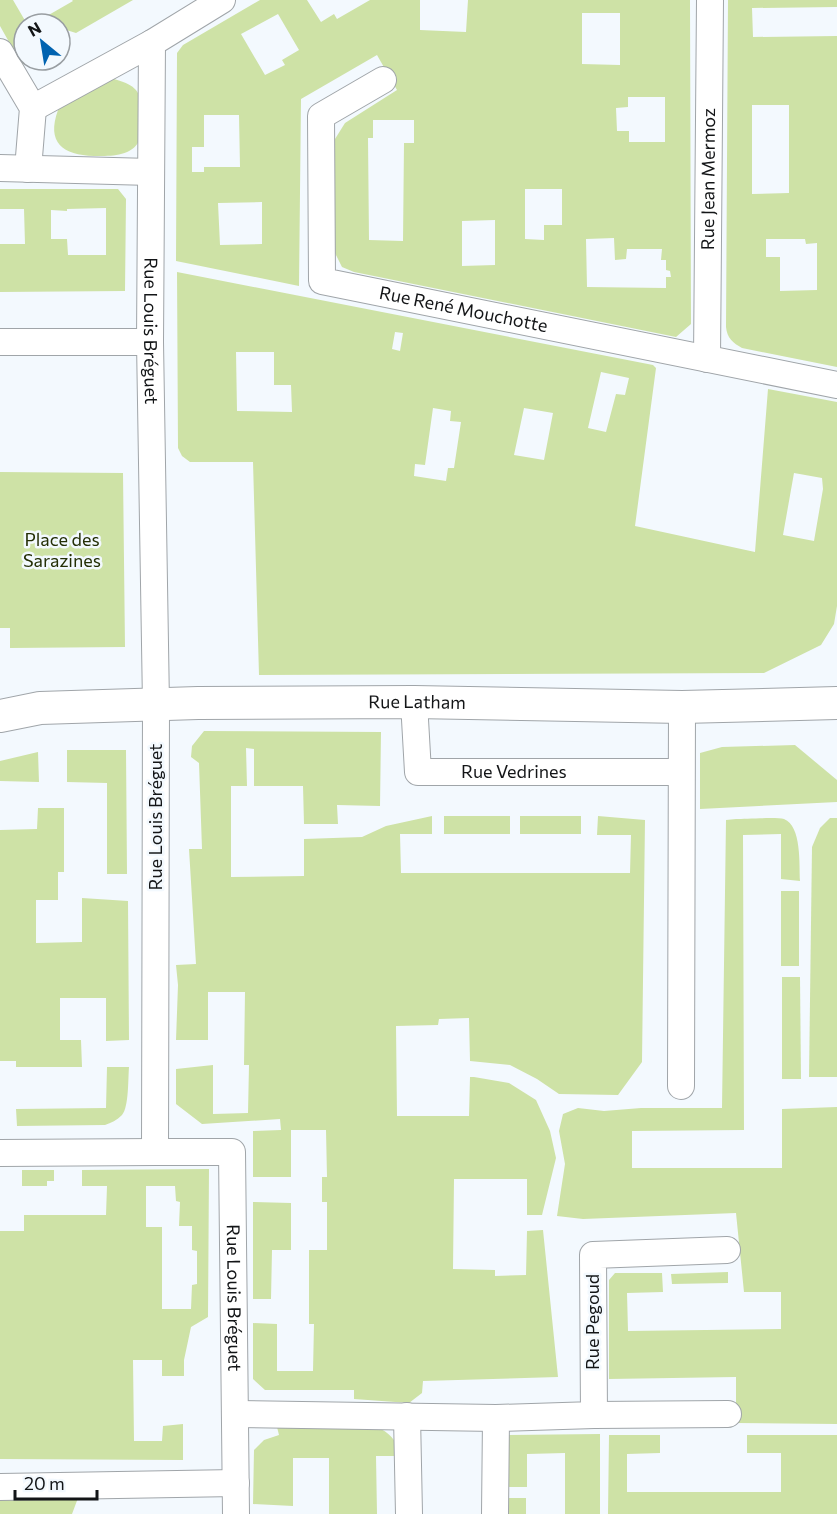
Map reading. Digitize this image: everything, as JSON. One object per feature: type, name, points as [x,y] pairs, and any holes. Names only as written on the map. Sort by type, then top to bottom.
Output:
[{"type":"street","points":[[33,108],[152,43],[222,0]]},
{"type":"street","name":"Rue Jean Mermoz","points":[[707,359],[710,0]]},
{"type":"street","name":"Rue Louis Bréguet","points":[[152,43],[150,342],[156,704],[155,1152],[232,1152],[236,1514]]},
{"type":"street","points":[[0,52],[33,108],[28,169]]},
{"type":"street","name":"Rue René Mouchotte","points":[[383,80],[321,116],[322,281],[837,385]]},
{"type":"street","points":[[0,168],[151,172]]},
{"type":"street","points":[[0,342],[150,342]]},
{"type":"street","name":"Rue Latham","points":[[0,716],[40,708],[156,704],[414,702],[682,707],[837,703]]},
{"type":"street","name":"Rue Vedrines","points":[[414,702],[418,772],[681,772]]},
{"type":"street","points":[[681,1086],[682,707]]},
{"type":"street","points":[[0,1153],[155,1152]]},
{"type":"street","name":"Rue Pegoud","points":[[594,1415],[593,1256],[727,1251]]},
{"type":"street","points":[[235,1414],[496,1418],[728,1414]]},
{"type":"street","points":[[407,1416],[409,1514]]},
{"type":"street","points":[[495,1514],[496,1418]]},
{"type":"street","points":[[0,1487],[236,1483]]},
{"type":"green space","points":[[0,0],[13,0],[20,12],[12,12],[12,47],[0,26]]},
{"type":"green space","points":[[133,0],[76,33],[72,32],[72,12],[54,12],[73,1]]},
{"type":"green space","points":[[260,0],[307,0],[321,22],[334,14],[337,19],[370,0],[420,0],[420,30],[466,32],[468,0],[690,0],[691,324],[676,337],[354,272],[342,267],[335,253],[335,139],[345,123],[397,90],[377,55],[301,99],[299,286],[176,261],[177,53],[183,45]],"holes":[[[582,13],[620,13],[620,65],[582,64]],[[278,14],[299,50],[282,60],[285,65],[265,75],[241,34]],[[628,97],[665,97],[665,142],[629,142],[629,131],[617,131],[616,108],[628,107]],[[204,115],[239,115],[240,167],[204,167],[204,172],[192,172],[192,147],[204,147]],[[373,120],[414,120],[414,143],[404,143],[403,241],[369,240],[368,138],[373,138]],[[525,189],[562,189],[562,225],[544,225],[544,240],[525,239]],[[262,202],[262,244],[220,245],[218,203]],[[495,220],[495,265],[462,266],[462,221]],[[614,238],[615,260],[626,259],[627,249],[662,249],[661,260],[666,260],[666,270],[670,271],[671,277],[666,277],[666,288],[587,287],[586,239]]]},
{"type":"green space","points":[[728,0],[837,0],[837,7],[752,8],[753,37],[837,36],[837,367],[742,348],[731,340],[726,327]],"holes":[[[752,105],[789,105],[789,193],[752,194]],[[766,239],[805,239],[806,244],[817,243],[817,290],[780,291],[780,257],[766,257]]]},
{"type":"green space","points":[[114,79],[131,85],[140,97],[142,133],[139,141],[131,150],[113,155],[83,155],[66,150],[56,139],[54,131],[58,110],[98,85]]},
{"type":"green space","points":[[0,189],[118,189],[126,199],[125,291],[0,292],[0,244],[25,244],[24,209],[0,209]],"holes":[[[106,208],[106,255],[68,255],[67,239],[51,239],[51,210]]]},
{"type":"green space","points":[[177,272],[653,365],[656,368],[635,526],[755,552],[768,389],[837,402],[837,606],[834,624],[821,645],[764,673],[259,675],[253,462],[190,462],[182,456],[178,448]],"holes":[[[395,332],[403,333],[400,351],[392,349]],[[236,352],[274,352],[274,385],[291,385],[292,412],[237,411]],[[601,372],[629,378],[625,395],[616,394],[606,432],[588,428]],[[433,408],[451,411],[450,421],[461,422],[454,468],[448,468],[446,481],[414,476],[415,464],[425,465]],[[524,408],[553,413],[544,460],[514,455]],[[794,473],[822,478],[823,489],[814,541],[783,535]]]},
{"type":"green space","name":"Place des Sarazines","points":[[0,472],[123,473],[125,647],[10,648],[10,628],[0,628]]},
{"type":"green space","points":[[204,731],[381,732],[380,806],[337,805],[338,824],[304,824],[303,786],[254,786],[254,749],[246,748],[247,786],[231,786],[231,877],[304,876],[304,839],[362,837],[386,826],[432,816],[432,834],[400,834],[401,873],[630,873],[631,835],[597,835],[598,816],[645,820],[642,1062],[618,1095],[559,1094],[510,1065],[470,1061],[469,1018],[439,1019],[438,1025],[396,1026],[397,1116],[469,1116],[470,1077],[509,1083],[536,1100],[550,1131],[556,1158],[542,1215],[527,1215],[527,1179],[454,1179],[453,1269],[495,1270],[495,1276],[526,1275],[527,1231],[543,1230],[558,1377],[423,1381],[422,1393],[409,1403],[354,1399],[354,1390],[265,1390],[253,1379],[253,1323],[277,1324],[277,1371],[313,1371],[314,1324],[309,1324],[309,1250],[327,1250],[327,1202],[322,1202],[322,1177],[327,1177],[326,1130],[291,1130],[291,1177],[253,1177],[253,1131],[281,1130],[280,1119],[202,1124],[176,1104],[176,1069],[213,1065],[213,1114],[248,1113],[249,1065],[244,1065],[245,992],[208,992],[208,1040],[176,1040],[178,985],[176,965],[196,964],[189,849],[202,849],[199,763],[191,757],[192,746]]},
{"type":"green space","points":[[795,745],[837,780],[837,802],[700,809],[700,753],[722,747]]},
{"type":"green space","points":[[67,750],[126,750],[127,874],[107,874],[107,783],[67,782]]},
{"type":"green space","points":[[38,752],[39,782],[0,781],[0,761]]},
{"type":"green space","points":[[38,808],[64,808],[64,872],[58,872],[58,900],[36,900],[36,943],[82,942],[82,898],[128,901],[129,1040],[106,1041],[106,998],[60,998],[60,1040],[81,1040],[82,1067],[16,1067],[16,1061],[0,1061],[0,830],[37,829]]},
{"type":"green space","points":[[444,816],[510,816],[510,834],[444,834]]},
{"type":"green space","points":[[520,816],[581,816],[581,834],[520,834]]},
{"type":"green space","points":[[780,818],[790,823],[797,837],[800,866],[800,881],[781,879],[781,834],[743,835],[744,1130],[632,1131],[632,1168],[782,1168],[782,1109],[837,1107],[837,1424],[736,1423],[736,1377],[609,1379],[609,1280],[615,1273],[662,1273],[663,1292],[627,1293],[628,1331],[781,1329],[781,1292],[744,1292],[736,1213],[583,1219],[557,1216],[565,1164],[559,1131],[563,1114],[578,1108],[604,1111],[641,1108],[722,1108],[726,820]]},
{"type":"green space","points":[[830,818],[837,818],[837,1077],[809,1077],[812,847],[820,828]]},
{"type":"green space","points":[[781,891],[799,891],[799,966],[781,966]]},
{"type":"green space","points":[[782,977],[800,977],[801,1079],[782,1079]]},
{"type":"green space","points":[[107,1067],[129,1067],[126,1106],[122,1115],[116,1120],[105,1125],[17,1126],[16,1109],[106,1108]]},
{"type":"green space","points":[[209,1169],[208,1317],[191,1327],[184,1360],[184,1376],[162,1376],[162,1360],[133,1360],[134,1441],[162,1441],[163,1426],[183,1424],[183,1460],[0,1459],[0,1231],[24,1231],[24,1215],[106,1215],[107,1186],[82,1186],[82,1170]],"holes":[[[146,1186],[175,1186],[176,1201],[180,1202],[179,1226],[192,1226],[192,1250],[197,1251],[197,1284],[192,1285],[191,1309],[162,1309],[162,1227],[146,1227]]]},
{"type":"green space","points":[[22,1170],[54,1170],[54,1181],[47,1181],[47,1186],[22,1186]]},
{"type":"green space","points":[[253,1202],[291,1203],[291,1250],[272,1250],[271,1299],[253,1299]]},
{"type":"green space","points":[[728,1272],[728,1283],[672,1284],[671,1274]]},
{"type":"green space","points":[[277,1427],[381,1429],[389,1434],[396,1443],[400,1456],[376,1456],[377,1514],[329,1514],[329,1458],[293,1458],[293,1506],[253,1504],[254,1450],[264,1440],[279,1435]]},
{"type":"green space","points":[[600,1434],[600,1514],[565,1514],[565,1453],[527,1454],[527,1487],[509,1487],[509,1435]]},
{"type":"green space","points":[[609,1435],[660,1435],[660,1453],[627,1454],[627,1492],[781,1492],[781,1453],[747,1453],[747,1435],[837,1435],[837,1514],[608,1514]]},
{"type":"green space","points":[[78,1498],[72,1514],[0,1514],[0,1499]]},
{"type":"green space","points":[[508,1498],[526,1498],[526,1514],[508,1514]]}]
